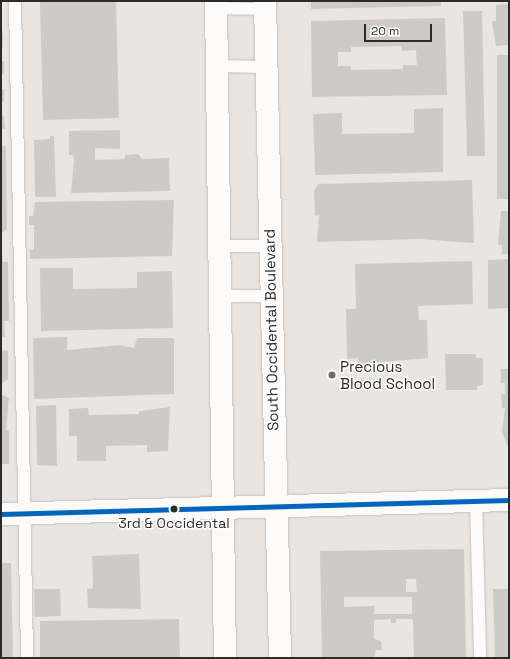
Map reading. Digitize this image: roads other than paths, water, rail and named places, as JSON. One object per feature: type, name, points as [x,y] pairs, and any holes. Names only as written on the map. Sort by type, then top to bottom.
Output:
[{"type":"street","points":[[216,5],[218,296],[225,658]]},
{"type":"street","name":"South Occidental Boulevard","points":[[265,5],[270,296],[280,658]]},
{"type":"street","points":[[1,514],[509,500]]},
{"type":"lane","points":[[15,1],[27,658]]},
{"type":"lane","points":[[216,5],[265,5]]},
{"type":"lane","points":[[217,66],[266,67]]},
{"type":"lane","points":[[218,246],[270,246]]},
{"type":"lane","points":[[218,296],[270,296]]},
{"type":"lane","points":[[476,501],[480,658]]},
{"type":"place","name":"Precious Blood School","points":[[332,375]]},
{"type":"place","name":"3rd & Occidental","points":[[174,509]]}]
